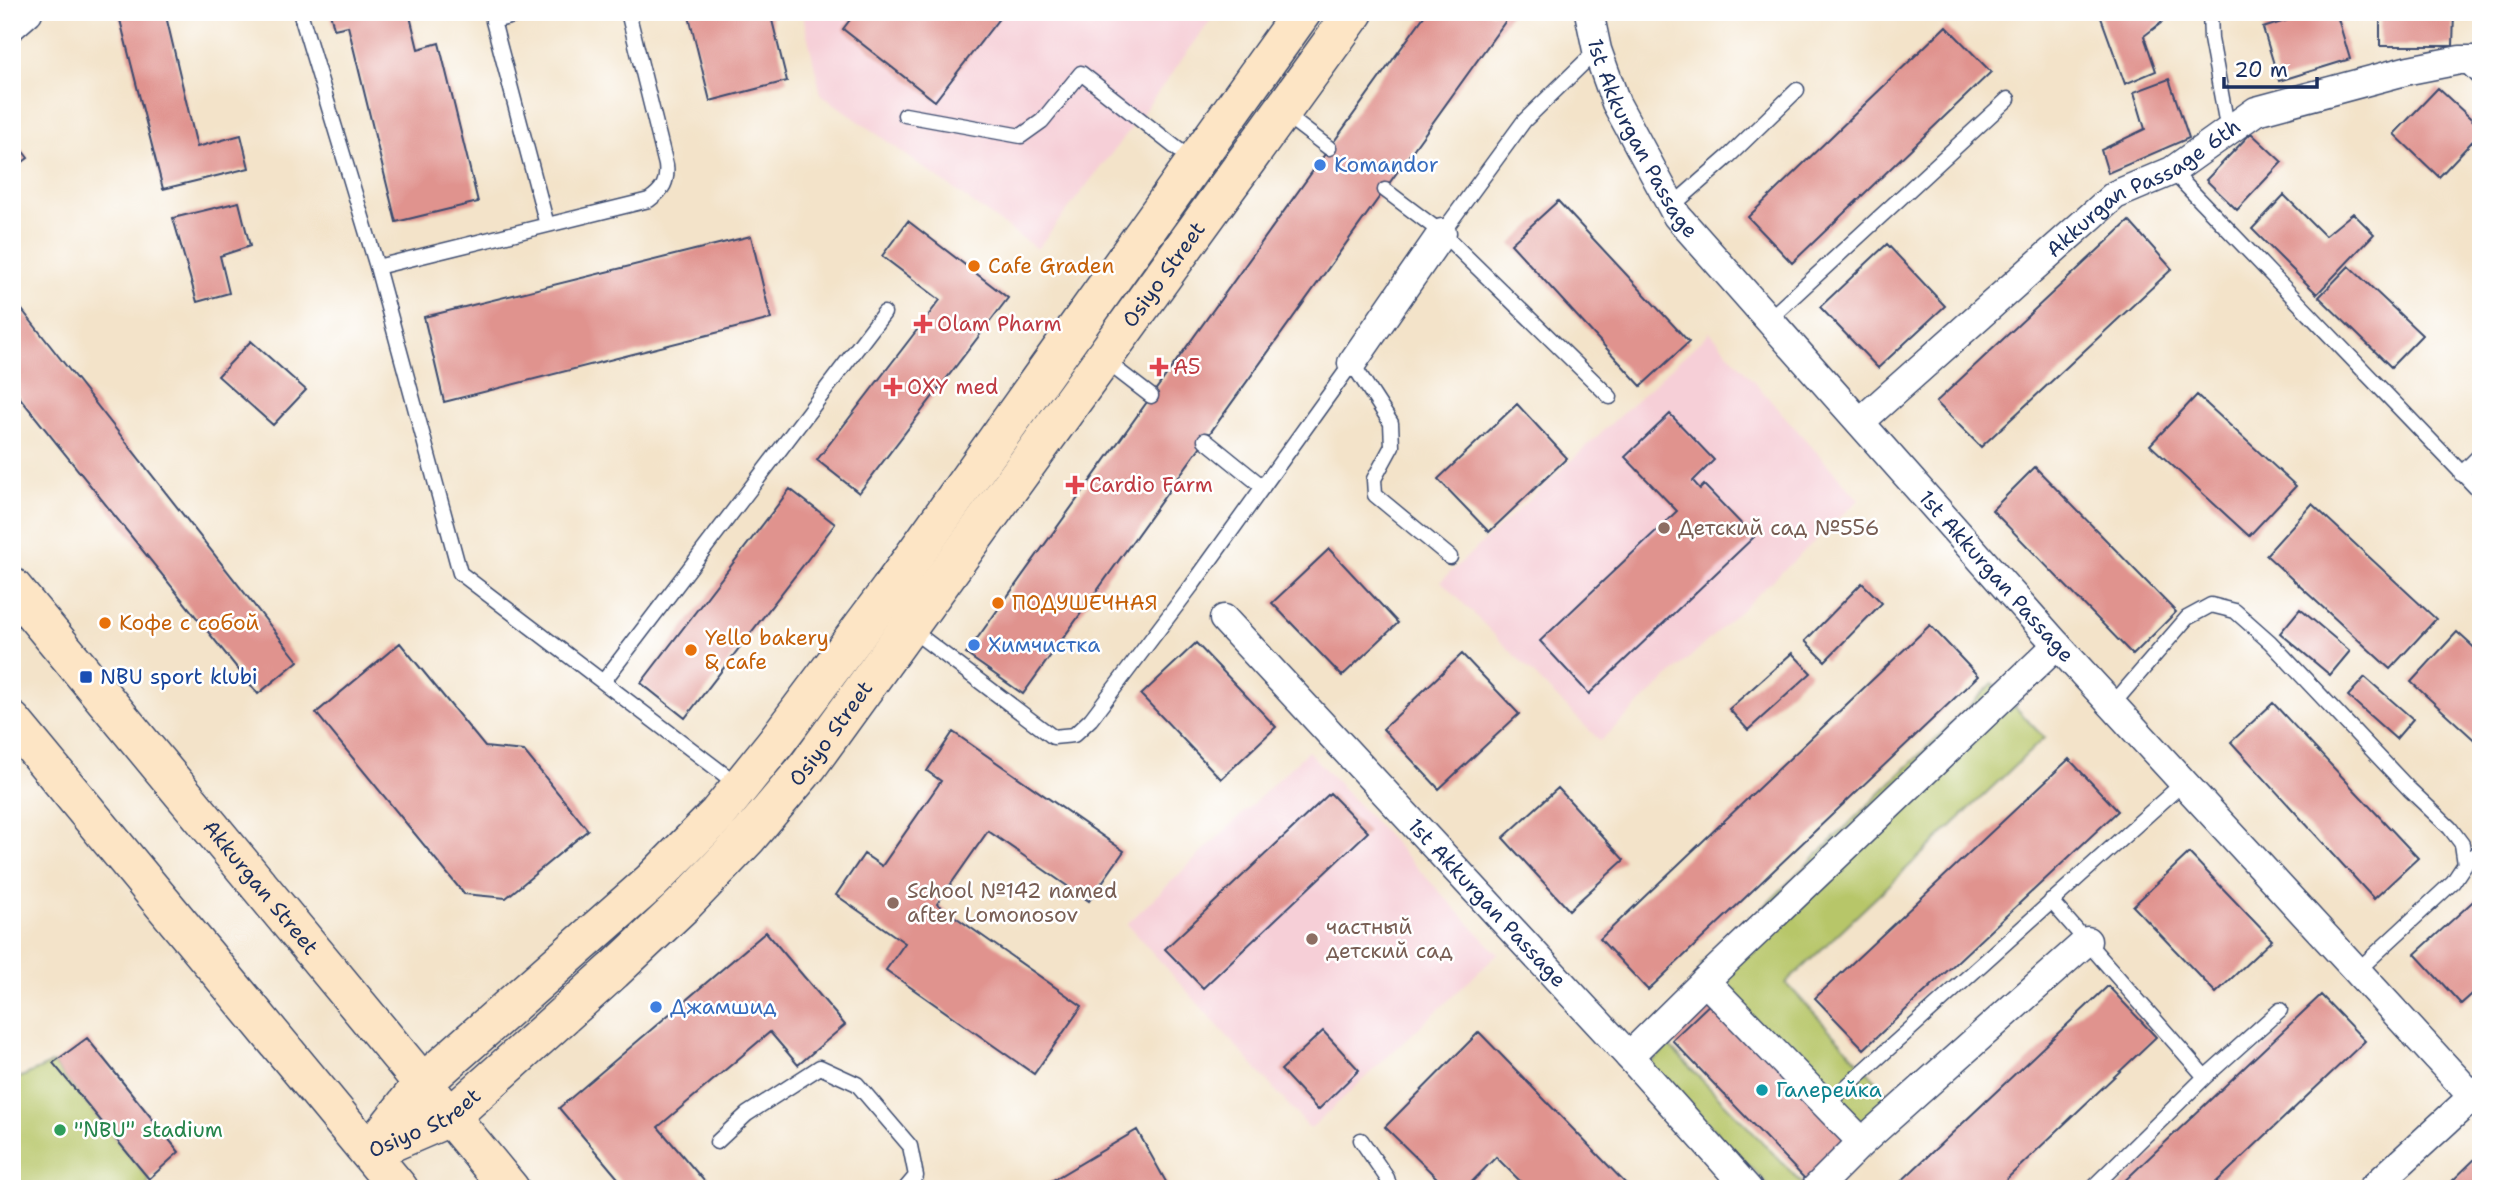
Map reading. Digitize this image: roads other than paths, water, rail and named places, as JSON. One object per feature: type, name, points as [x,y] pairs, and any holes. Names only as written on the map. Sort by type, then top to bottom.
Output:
[{"type":"main road","name":"Osiyo Street","points":[[369,1152],[423,1083],[652,882],[718,814],[776,742],[889,591],[1303,12]]},
{"type":"main road","name":"Osiyo Street","points":[[369,1152],[450,1116],[613,971],[683,905],[748,837],[808,766],[1354,12]]},
{"type":"main road","name":"Akkurgan Street","points":[[12,587],[510,1189]]},
{"type":"main road","points":[[12,721],[399,1189]]},
{"type":"street","points":[[12,26],[28,12]]},
{"type":"street","name":"1st Akkurgan Passage","points":[[1589,12],[1597,50],[1616,103],[1677,216],[2057,645],[2357,971],[2477,1093],[2372,1189]]},
{"type":"street","name":"Akkurgan Passage 6th","points":[[1860,422],[2115,195],[2172,171],[2256,111],[2409,70],[2470,60]]},
{"type":"street","points":[[1352,363],[1442,233]]},
{"type":"street","name":"1st Akkurgan Passage","points":[[1224,619],[1629,1056],[1748,1189]]},
{"type":"street","points":[[1629,1056],[2057,645]]},
{"type":"street","points":[[1815,1189],[1861,1142],[2087,941]]},
{"type":"street","points":[[1705,981],[1861,1142]]},
{"type":"lane","points":[[300,12],[377,267],[460,573],[740,787]]},
{"type":"lane","points":[[530,12],[493,21],[547,225]]},
{"type":"lane","points":[[377,267],[649,200],[664,186],[667,177],[666,165],[628,12]]},
{"type":"lane","points":[[2210,12],[2211,39],[2228,131]]},
{"type":"lane","points":[[1442,233],[1524,121],[1597,50]]},
{"type":"lane","points":[[2470,60],[2481,80]]},
{"type":"lane","points":[[905,115],[1021,136],[1042,121],[1080,72],[1195,162]]},
{"type":"lane","points":[[1672,205],[1728,157],[1797,90]]},
{"type":"lane","points":[[1769,319],[2008,99]]},
{"type":"lane","points":[[1282,112],[1329,148]]},
{"type":"lane","points":[[2172,171],[2481,493]]},
{"type":"lane","points":[[1385,190],[1442,233],[1610,397]]},
{"type":"lane","points":[[603,682],[884,313]]},
{"type":"lane","points":[[1102,358],[1151,396]]},
{"type":"lane","points":[[908,627],[1053,737],[1074,735],[1091,719],[1352,363],[1391,423],[1392,446],[1374,479],[1375,495],[1450,557]]},
{"type":"lane","points":[[1205,440],[1263,487]]},
{"type":"lane","points":[[2461,474],[2481,454]]},
{"type":"lane","points":[[2112,705],[2187,618],[2211,605],[2235,611],[2270,642],[2409,789],[2450,828],[2462,844],[2465,864]]},
{"type":"lane","points":[[1826,1105],[2183,783]]},
{"type":"lane","points":[[2357,971],[2453,882],[2465,864],[2481,850]]},
{"type":"lane","points":[[2052,901],[2205,1077]]},
{"type":"lane","points":[[2091,1189],[2205,1077],[2280,1010]]},
{"type":"lane","points":[[717,1142],[747,1114],[820,1067],[857,1084],[910,1146],[916,1176],[905,1189]]},
{"type":"lane","points":[[1361,1140],[1387,1178],[1390,1189]]},
{"type":"place","name":"Komandor","points":[[1320,165]]},
{"type":"place","name":"Cafe Graden","points":[[974,266]]},
{"type":"place","name":"Olam Pharm","points":[[923,324]]},
{"type":"place","name":"A5","points":[[1159,367]]},
{"type":"place","name":"OXY med","points":[[893,387]]},
{"type":"place","name":"Cardio Farm","points":[[1075,485]]},
{"type":"place","name":"Детский сад №556","points":[[1664,528]]},
{"type":"place","name":"ПОДУШЕЧНАЯ","points":[[998,603]]},
{"type":"place","name":"Кофе с собой","points":[[105,623]]},
{"type":"place","name":"Химчистка","points":[[974,645]]},
{"type":"place","name":"Yello bakery & cafe","points":[[691,650]]},
{"type":"place","name":"NBU sport klubi","points":[[86,677]]},
{"type":"place","name":"School №142 named after Lomonosov","points":[[893,903]]},
{"type":"place","name":"частный детский сад","points":[[1312,939]]},
{"type":"place","name":"Джамшид","points":[[656,1007]]},
{"type":"place","name":"Галерейка","points":[[1762,1090]]},
{"type":"place","name":"\"NBU\" stadium","points":[[60,1130]]}]
